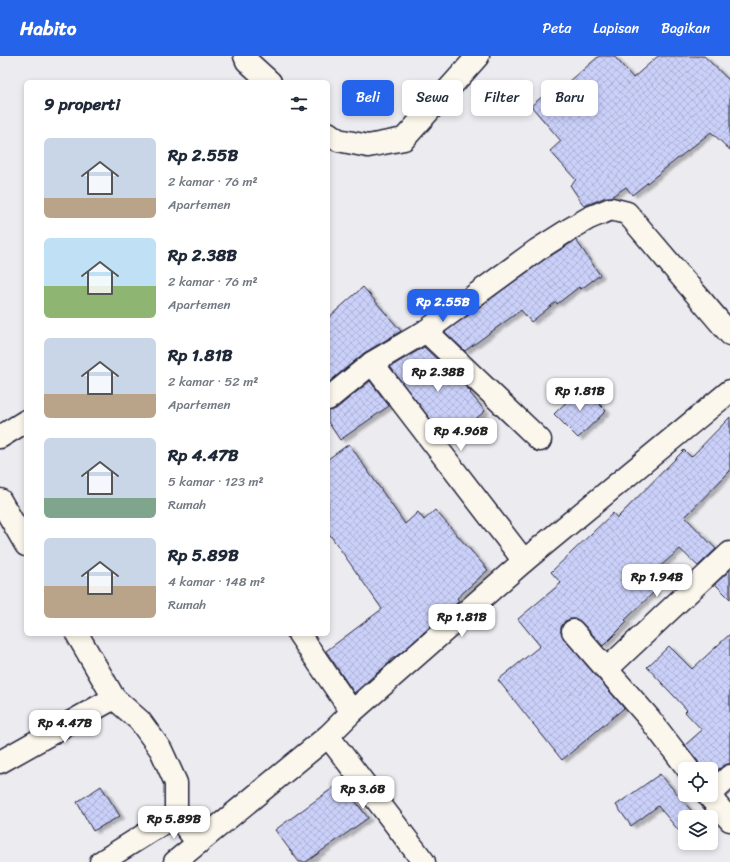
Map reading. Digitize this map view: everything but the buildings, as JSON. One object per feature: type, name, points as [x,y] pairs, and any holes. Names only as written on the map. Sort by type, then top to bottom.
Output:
[{"type":"street","points":[[245,56],[247,61],[268,80]]},
{"type":"street","points":[[330,135],[338,140],[368,146],[404,139],[478,56]]},
{"type":"street","points":[[330,397],[372,363],[426,331],[537,250],[589,218],[611,209],[626,213],[730,334]]},
{"type":"street","points":[[426,331],[540,440]]},
{"type":"street","points":[[372,363],[524,561]]},
{"type":"street","points":[[175,862],[328,736],[352,712],[524,561],[730,391]]},
{"type":"street","points":[[0,437],[24,422]]},
{"type":"street","points":[[0,500],[24,542]]},
{"type":"street","points":[[607,669],[730,553]]},
{"type":"street","points":[[573,631],[649,718],[683,762]]},
{"type":"street","points":[[78,636],[114,698],[140,721],[160,750],[176,783],[176,815],[198,843]]},
{"type":"street","points":[[300,636],[352,712]]},
{"type":"street","points":[[0,762],[114,698]]},
{"type":"street","points":[[328,736],[424,862]]},
{"type":"street","points":[[718,787],[730,776]]},
{"type":"street","points":[[715,802],[730,820]]},
{"type":"street","points":[[101,862],[176,815]]}]
